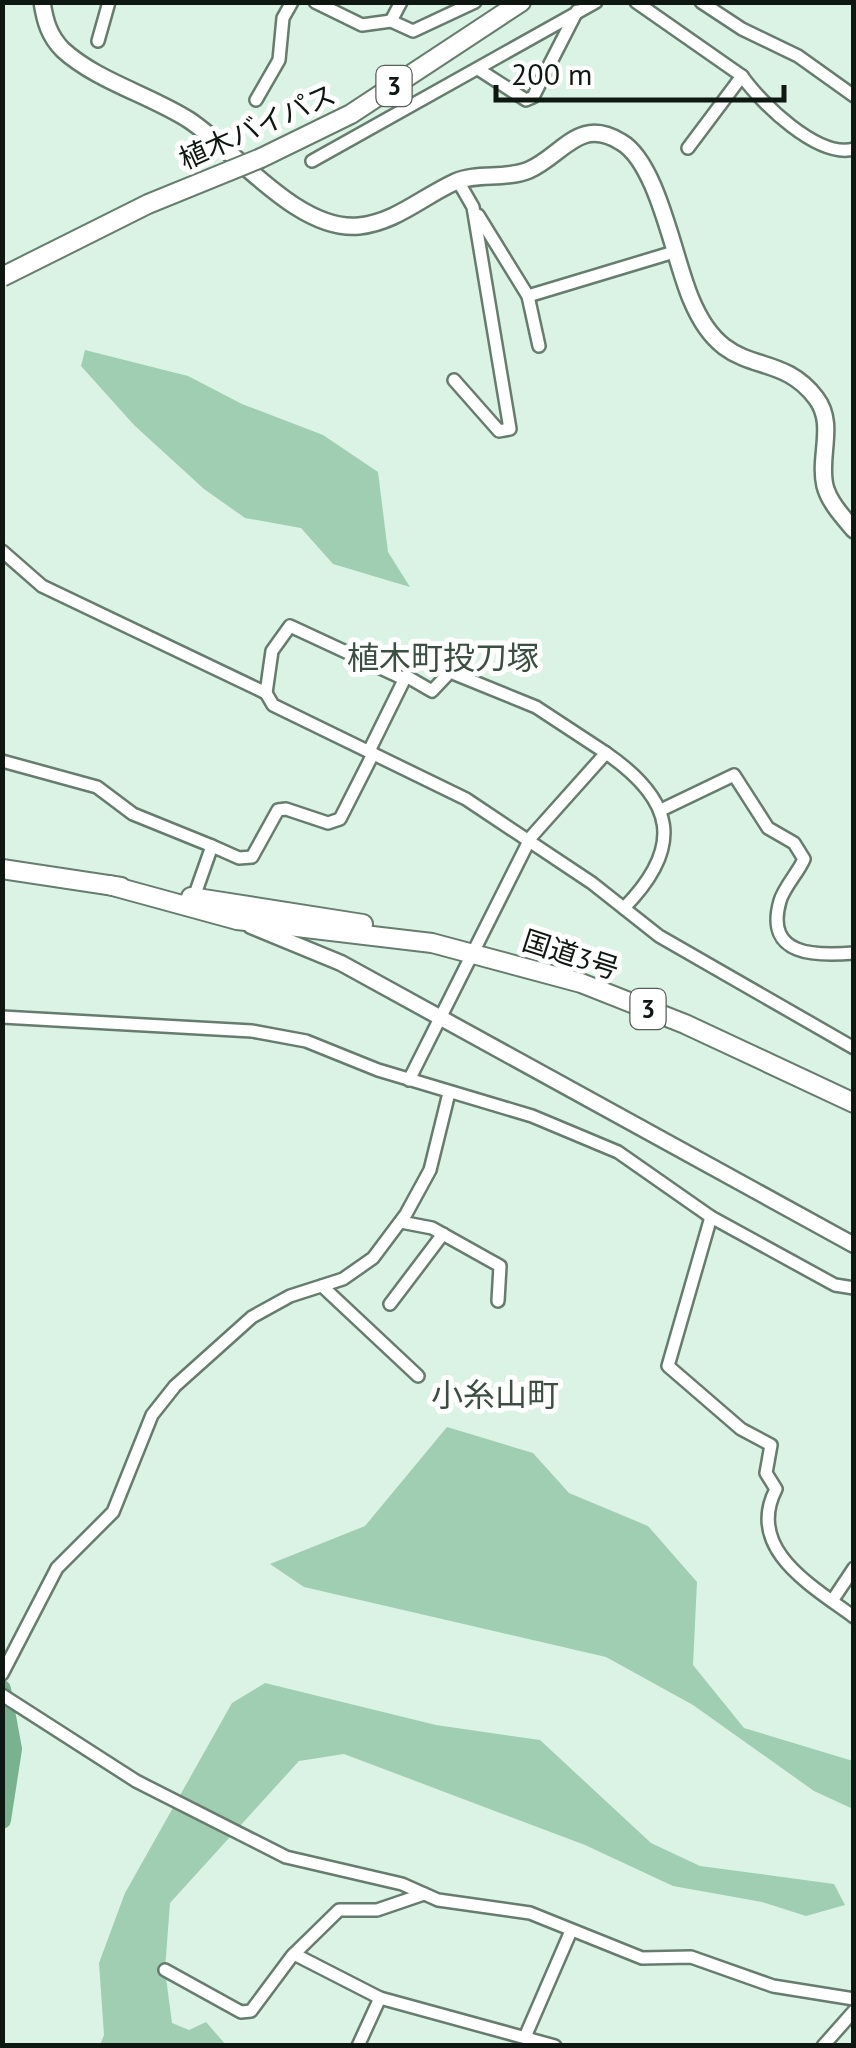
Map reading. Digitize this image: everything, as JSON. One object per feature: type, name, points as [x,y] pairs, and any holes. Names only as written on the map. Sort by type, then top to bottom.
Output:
[{"type":"highway","name":"植木バイパス","points":[[2,277],[99,226],[261,158],[351,114],[522,2]]},
{"type":"highway","name":"国道3号","points":[[2,869],[335,918],[471,952],[580,983],[685,1024],[854,1103]]},
{"type":"highway","name":"国道3号","points":[[108,886],[236,920],[432,943]]},
{"type":"main road","points":[[42,2],[49,33],[70,56],[190,122],[264,184],[331,225],[384,221],[458,180],[513,176],[534,168],[571,137],[603,134],[624,142],[638,156],[697,314],[714,343],[797,379],[816,398],[825,414],[825,487],[854,530]]},
{"type":"street","points":[[98,40],[108,2]]},
{"type":"street","points":[[256,100],[279,60],[282,24],[292,2]]},
{"type":"street","points":[[315,2],[362,24],[392,21],[419,31],[474,2]]},
{"type":"street","points":[[392,21],[402,2]]},
{"type":"street","points":[[312,161],[596,2]]},
{"type":"street","points":[[636,2],[742,76],[763,106],[779,118],[840,152],[854,149]]},
{"type":"street","points":[[701,2],[742,29],[798,56],[854,96]]},
{"type":"street","points":[[478,69],[526,100],[534,98],[578,11]]},
{"type":"street","points":[[688,148],[742,76]]},
{"type":"street","points":[[458,180],[528,296],[539,346]]},
{"type":"street","points":[[454,380],[499,431],[510,429],[473,207]]},
{"type":"street","points":[[528,296],[674,252]]},
{"type":"street","points":[[2,551],[42,586],[266,693],[273,705],[466,799],[720,973],[854,1048]]},
{"type":"street","points":[[266,693],[272,651],[290,626],[432,691],[450,672],[460,672],[536,707],[644,782],[661,810],[666,842],[659,859],[624,908]]},
{"type":"street","points":[[373,754],[370,749],[402,678]]},
{"type":"street","points":[[410,1080],[528,844],[606,753]]},
{"type":"street","points":[[2,762],[98,787],[133,814],[240,858],[252,856],[278,810],[335,822],[373,754]]},
{"type":"street","points":[[661,810],[734,775],[768,828],[794,843],[804,859],[780,901],[780,928],[788,945],[798,952],[819,956],[854,954]]},
{"type":"street","points":[[194,897],[212,846]]},
{"type":"street","points":[[258,908],[341,964]]},
{"type":"street","points":[[236,920],[341,964],[854,1245]]},
{"type":"street","points":[[2,1017],[252,1031],[306,1041],[449,1093],[532,1116],[618,1152],[711,1216],[835,1285],[854,1288]]},
{"type":"street","points":[[2,1674],[57,1568],[113,1512],[152,1414],[175,1386],[252,1317],[290,1296],[343,1279],[373,1258],[401,1222],[430,1170],[449,1093]]},
{"type":"street","points":[[711,1216],[668,1366],[742,1429],[771,1445],[766,1472],[776,1489],[766,1513],[770,1538],[788,1566],[854,1618]]},
{"type":"street","points":[[401,1222],[443,1234],[500,1266],[498,1301]]},
{"type":"street","points":[[390,1304],[443,1234]]},
{"type":"street","points":[[322,1286],[418,1376]]},
{"type":"street","points":[[832,1601],[854,1568]]},
{"type":"street","points":[[2,1696],[136,1782],[157,1788],[269,1849],[424,1894],[530,1913],[642,1958],[691,1958],[773,1986],[854,1999]]},
{"type":"street","points":[[165,1970],[245,2012],[263,1998],[294,1954],[339,1910],[376,1910],[424,1894]]},
{"type":"street","points":[[525,2037],[571,1931]]},
{"type":"street","points":[[294,1954],[380,1998],[555,2046]]},
{"type":"street","points":[[358,2046],[380,1998]]},
{"type":"street","points":[[823,2046],[854,2011]]},
{"type":"green space","points":[[85,350],[188,376],[242,404],[323,435],[378,472],[388,552],[410,587],[333,564],[301,528],[245,518],[204,489],[134,425],[81,366]]},
{"type":"green space","points":[[447,1427],[533,1453],[569,1493],[648,1526],[697,1582],[693,1665],[744,1728],[853,1761],[853,1809],[814,1791],[693,1705],[606,1657],[304,1587],[270,1564],[365,1526]]},
{"type":"green space","points":[[265,1683],[436,1725],[540,1740],[651,1843],[700,1866],[834,1884],[845,1905],[806,1916],[762,1902],[673,1886],[585,1845],[344,1754],[299,1761],[170,1903],[165,1970],[172,2023],[189,2030],[206,2022],[226,2045],[100,2045],[104,2035],[99,1963],[125,1893],[232,1703]]},
{"type":"waterway","points":[[2,1689],[13,1749],[2,1820]]},
{"type":"district","name":"植木町投刀塚","points":[[443,657]]},
{"type":"district","name":"小糸山町","points":[[495,1394]]}]
